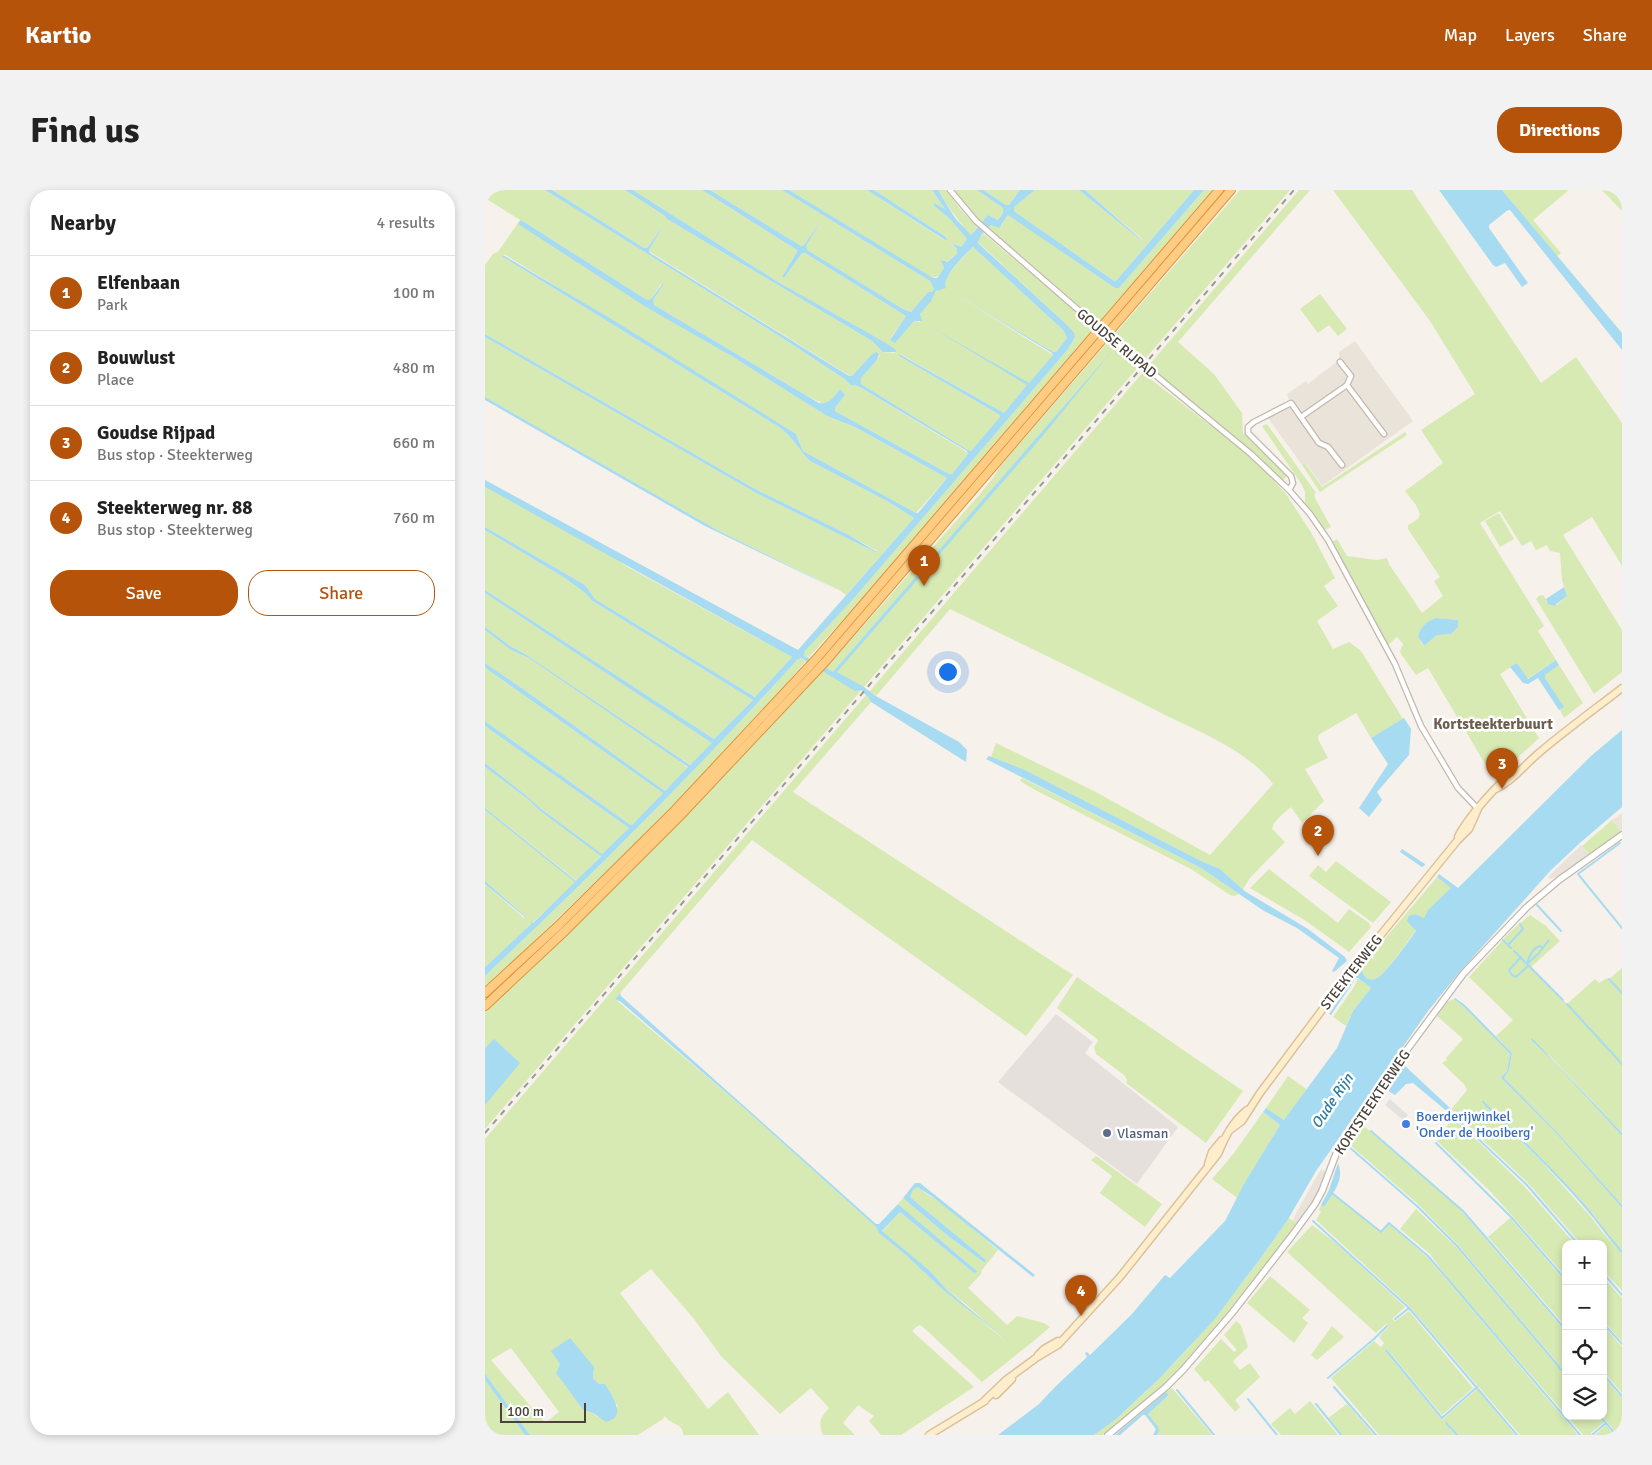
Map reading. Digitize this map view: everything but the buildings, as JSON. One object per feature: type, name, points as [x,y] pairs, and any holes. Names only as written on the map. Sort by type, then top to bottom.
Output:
[{"type":"highway","points":[[485,993],[559,924],[675,810],[807,669],[1219,190]]},
{"type":"highway","points":[[485,1006],[680,816],[815,673],[1231,190]]},
{"type":"main road","name":"STEEKTERWEG","points":[[929,1435],[983,1402],[1006,1380],[1036,1358],[1058,1346],[1062,1339],[1120,1278],[1218,1154],[1230,1130],[1242,1121],[1260,1093],[1349,974],[1457,841],[1465,824],[1496,790],[1516,776],[1539,752],[1622,688]]},
{"type":"street","name":"GOUDSE RIJPAD","points":[[950,190],[976,221],[1083,314],[1251,454],[1289,490],[1310,514],[1328,540],[1395,664],[1421,726],[1458,788],[1478,809]]},
{"type":"street","points":[[1301,417],[1347,385],[1351,376],[1340,362]]},
{"type":"street","points":[[1347,385],[1384,434]]},
{"type":"street","name":"GOUDSE RIJPAD","points":[[1289,490],[1293,483],[1291,476],[1248,433],[1248,427],[1291,403],[1319,442],[1328,447],[1342,465]]},
{"type":"street","name":"KORTSTEEKTERWEG","points":[[1108,1435],[1166,1387],[1183,1370],[1232,1313],[1291,1237],[1322,1192],[1336,1154],[1353,1126],[1463,974],[1527,907],[1559,880],[1622,835]]},
{"type":"shaded area","points":[[1355,341],[1413,421],[1322,486],[1306,463],[1302,465],[1268,418],[1290,404],[1287,394],[1306,381],[1308,384],[1339,360],[1339,352]]},
{"type":"shaded area","points":[[1622,813],[1622,832],[1621,832],[1612,820]]},
{"type":"shaded area","points":[[1581,845],[1590,855],[1563,875],[1550,879],[1548,877]]},
{"type":"shaded area","points":[[1056,1014],[1093,1042],[1085,1053],[1178,1127],[1137,1184],[998,1082]]},
{"type":"shaded area","points":[[1390,1099],[1408,1115],[1403,1120],[1385,1105]]},
{"type":"shaded area","points":[[1321,1169],[1327,1173],[1317,1196],[1298,1224],[1293,1221],[1295,1215]]},
{"type":"green space","points":[[485,190],[545,190],[784,339],[846,380],[850,385],[858,386],[968,454],[952,474],[949,474],[835,411],[835,408],[845,395],[840,389],[828,403],[824,404],[809,397],[654,305],[653,300],[663,285],[661,284],[651,299],[647,300],[521,220],[545,241],[647,307],[733,357],[827,416],[855,427],[947,478],[916,513],[803,451],[796,434],[504,254],[503,257],[779,427],[810,461],[887,501],[914,518],[846,595],[719,531],[485,397],[485,337],[758,494],[875,552],[877,551],[847,534],[755,489],[485,334],[485,265],[493,254],[498,252],[520,220],[485,198]]},
{"type":"green space","points":[[552,190],[625,190],[667,219],[872,341],[883,352],[895,353],[896,350],[778,282],[633,190],[702,190],[797,250],[782,277],[784,278],[802,253],[805,253],[906,316],[890,339],[914,321],[920,322],[921,312],[939,289],[945,288],[945,283],[951,272],[973,247],[1063,330],[1067,338],[1056,352],[1053,352],[952,292],[1053,355],[1029,384],[927,325],[1028,385],[1004,413],[900,354],[899,356],[1000,415],[1001,417],[971,451],[861,384],[861,378],[880,355],[871,355],[850,376],[650,252],[649,250],[664,225],[647,248],[644,248]]},
{"type":"green space","points":[[710,190],[782,190],[930,281],[934,289],[932,292],[928,292],[911,312],[903,309],[806,250],[806,246],[822,219],[804,245],[801,246]]},
{"type":"green space","points":[[789,190],[867,190],[944,240],[947,240],[946,237],[874,190],[932,190],[945,209],[934,203],[933,205],[950,219],[967,239],[961,247],[951,244],[957,249],[957,254],[943,264],[944,268],[936,277],[932,278]]},
{"type":"green space","points":[[938,190],[946,190],[977,227],[971,235],[950,209]]},
{"type":"green space","points":[[953,190],[977,190],[1003,208],[1003,213],[998,220],[988,215],[983,222],[977,219]]},
{"type":"green space","points":[[983,190],[1020,190],[1009,205],[1006,205]]},
{"type":"green space","points":[[1035,190],[1079,190],[1142,241],[1085,190],[1194,190],[1116,281],[1114,281],[1014,211],[1014,207]]},
{"type":"green space","points":[[1204,190],[1214,190],[1099,323],[988,227],[991,225],[1001,226],[1008,215],[1011,216],[1115,288],[1119,288]]},
{"type":"green space","points":[[1240,190],[1290,190],[485,1129],[485,1011],[630,873],[826,668],[980,494],[1001,465]]},
{"type":"green space","points":[[1299,190],[1310,190],[1178,342],[1214,374],[1242,413],[1243,433],[1287,476],[1283,480],[1154,371],[1148,377],[1256,461],[1286,494],[1312,534],[1335,578],[1324,586],[1338,606],[1317,621],[1333,649],[1349,642],[1361,651],[1403,719],[1371,738],[1356,713],[1318,736],[1328,758],[1305,769],[1324,801],[1302,823],[1291,807],[1282,814],[1272,829],[1285,842],[1250,878],[1243,889],[1220,869],[1025,770],[991,757],[996,743],[1094,791],[1210,855],[1273,784],[1263,772],[1238,752],[1209,736],[950,609],[876,696],[869,692]]},
{"type":"green space","points":[[1333,190],[1412,190],[1541,383],[1576,357],[1622,423],[1622,566],[1592,517],[1563,535],[1622,630],[1622,672],[1594,694],[1536,599],[1540,595],[1544,596],[1548,604],[1557,605],[1567,596],[1562,580],[1560,553],[1550,551],[1547,545],[1536,550],[1531,541],[1522,546],[1500,511],[1480,523],[1544,626],[1538,631],[1556,660],[1527,679],[1517,663],[1500,674],[1539,738],[1497,777],[1487,767],[1428,668],[1416,675],[1401,654],[1400,651],[1403,644],[1397,637],[1387,646],[1331,542],[1337,539],[1347,556],[1377,560],[1387,558],[1389,564],[1422,613],[1443,596],[1434,581],[1440,577],[1408,529],[1408,525],[1418,519],[1420,514],[1416,505],[1405,491],[1443,463],[1421,430],[1475,394],[1430,321]],"holes":[[[1432,619],[1458,620],[1458,627],[1451,634],[1437,635],[1425,645],[1422,644],[1418,637],[1422,627]]]},
{"type":"green space","points":[[1502,190],[1569,190],[1533,220],[1561,253],[1557,256]]},
{"type":"green space","points":[[1602,190],[1622,190],[1622,211]]},
{"type":"green space","points":[[983,233],[1095,328],[888,571],[808,658],[804,656],[805,651],[905,539],[1068,349],[1075,337],[1066,324],[978,242]]},
{"type":"green space","points":[[1320,294],[1347,329],[1338,336],[1329,325],[1318,333],[1300,309]]},
{"type":"green space","points":[[1267,424],[1316,493],[1314,494],[1315,498],[1331,527],[1325,530],[1305,504],[1305,492],[1302,485],[1262,426]]},
{"type":"green space","points":[[1405,432],[1407,435],[1320,492],[1302,465],[1305,463],[1322,487]]},
{"type":"green space","points":[[485,487],[792,657],[755,697],[595,599],[585,585],[485,527]]},
{"type":"green space","points":[[1499,513],[1514,539],[1500,547],[1485,521]]},
{"type":"green space","points":[[485,530],[565,578],[583,591],[591,600],[753,700],[714,739],[485,590]]},
{"type":"green space","points":[[485,593],[713,743],[691,765],[675,755],[525,654],[510,646],[485,627]]},
{"type":"green space","points":[[485,630],[511,650],[529,658],[688,768],[665,791],[485,663]]},
{"type":"green space","points":[[802,658],[806,661],[690,787],[485,987],[485,976],[645,820],[798,659]]},
{"type":"green space","points":[[1559,665],[1583,703],[1564,718],[1560,710],[1563,707],[1545,678],[1545,675]]},
{"type":"green space","points":[[485,667],[663,793],[632,825],[629,824],[485,721]]},
{"type":"green space","points":[[866,695],[871,702],[793,792],[1073,975],[1026,1036],[752,840],[615,999],[745,1109],[942,1289],[1006,1341],[967,1305],[947,1290],[930,1271],[882,1232],[900,1212],[974,1273],[978,1272],[898,1204],[903,1198],[948,1236],[985,1263],[986,1260],[910,1197],[913,1190],[917,1187],[949,1209],[998,1250],[981,1274],[968,1288],[1007,1325],[1017,1316],[1044,1323],[1050,1327],[982,1382],[923,1327],[920,1325],[916,1327],[912,1331],[974,1387],[901,1435],[881,1435],[869,1421],[874,1416],[858,1405],[843,1423],[855,1435],[823,1435],[821,1421],[829,1408],[811,1388],[780,1414],[721,1356],[694,1319],[651,1269],[620,1293],[708,1409],[728,1392],[759,1435],[683,1435],[681,1428],[665,1416],[638,1435],[530,1435],[485,1374],[485,1139]],"holes":[[[511,1348],[559,1412],[545,1423],[491,1360]],[[560,1364],[594,1370],[593,1378],[599,1384],[605,1385],[618,1407],[597,1417],[593,1413],[583,1410],[556,1373]]]},
{"type":"green space","points":[[485,726],[629,828],[602,854],[540,808],[485,763]]},
{"type":"green space","points":[[485,767],[529,800],[539,810],[601,855],[577,881],[485,808]]},
{"type":"green space","points":[[1022,778],[1201,868],[1239,894],[1230,895],[1191,869],[1035,790],[1020,781]]},
{"type":"green space","points":[[485,810],[576,882],[485,967],[485,884],[524,918],[526,917],[485,881]]},
{"type":"green space","points":[[1612,820],[1621,832],[1590,855],[1582,846]]},
{"type":"green space","points":[[1336,861],[1391,902],[1373,923],[1309,876],[1318,865],[1326,872]]},
{"type":"green space","points":[[1269,869],[1338,923],[1349,909],[1369,923],[1371,927],[1349,952],[1306,921],[1250,888]]},
{"type":"green space","points":[[1437,877],[1451,888],[1424,919],[1415,914],[1409,917],[1416,930],[1385,971],[1375,979],[1367,979],[1360,969],[1369,956],[1373,959],[1374,956],[1372,954]]},
{"type":"green space","points":[[1530,915],[1546,926],[1560,941],[1531,967],[1567,1004],[1595,979],[1599,983],[1607,978],[1609,979],[1622,968],[1622,1133],[1549,1055],[1531,1040],[1554,1062],[1622,1136],[1622,1205],[1556,1131],[1504,1078],[1509,1070],[1512,1053],[1496,1036],[1513,1020],[1469,977],[1511,931]]},
{"type":"green space","points":[[1077,977],[1243,1091],[1206,1143],[1126,1083],[1127,1080],[1124,1075],[1096,1054],[1094,1047],[1098,1041],[1097,1039],[1057,1008]]},
{"type":"green space","points":[[1358,978],[1371,988],[1353,1011],[1346,1026],[1333,1017]]},
{"type":"green space","points":[[1454,999],[1464,1007],[1510,1054],[1507,1071],[1501,1077],[1503,1080],[1557,1134],[1622,1208],[1622,1251],[1605,1232],[1594,1215],[1543,1160],[1478,1098],[1541,1161],[1622,1253],[1622,1291],[1607,1274],[1607,1240],[1578,1240],[1528,1183],[1456,1115],[1461,1111],[1453,1117],[1524,1186],[1571,1240],[1562,1240],[1562,1272],[1491,1192],[1437,1141],[1448,1125],[1445,1117],[1467,1090],[1464,1084],[1442,1063],[1447,1060],[1446,1058],[1463,1039],[1437,1016],[1447,1002]]},
{"type":"green space","points":[[1288,1076],[1308,1090],[1284,1120],[1266,1108]]},
{"type":"green space","points":[[1263,1112],[1280,1125],[1237,1198],[1212,1179],[1234,1153]]},
{"type":"green space","points":[[1363,1125],[1458,1207],[1562,1327],[1562,1368],[1458,1245],[1419,1205],[1350,1145]]},
{"type":"green space","points":[[1096,1156],[1162,1204],[1145,1227],[1100,1193],[1112,1176],[1091,1160]]},
{"type":"green space","points":[[1332,1194],[1382,1233],[1389,1224],[1428,1258],[1562,1416],[1562,1420],[1565,1420],[1578,1435],[1520,1435],[1409,1306],[1316,1220],[1321,1212],[1319,1210],[1321,1205],[1324,1207]]},
{"type":"green space","points":[[1416,1209],[1456,1247],[1562,1371],[1562,1410],[1451,1283],[1430,1254],[1400,1229]]},
{"type":"green space","points":[[1289,1218],[1298,1224],[1172,1379],[1113,1428],[1102,1435],[1094,1435],[1150,1388],[1176,1362],[1224,1307]]},
{"type":"green space","points":[[1510,1218],[1562,1277],[1562,1322],[1488,1237]]},
{"type":"green space","points":[[1312,1225],[1336,1243],[1405,1307],[1392,1319],[1395,1321],[1409,1311],[1473,1388],[1442,1415],[1387,1349],[1384,1349],[1442,1420],[1477,1389],[1515,1435],[1458,1435],[1446,1422],[1455,1435],[1379,1435],[1331,1378],[1374,1341],[1381,1347],[1384,1343],[1379,1337],[1389,1326],[1386,1324],[1376,1333],[1287,1252]]},
{"type":"green space","points":[[1270,1276],[1310,1310],[1302,1318],[1308,1323],[1294,1343],[1247,1303]]},
{"type":"green space","points":[[1607,1281],[1622,1298],[1622,1342],[1607,1325]]},
{"type":"green space","points":[[1236,1321],[1241,1325],[1248,1347],[1233,1361],[1240,1370],[1250,1363],[1260,1377],[1235,1400],[1240,1407],[1235,1412],[1208,1380],[1205,1382],[1194,1369],[1221,1339],[1234,1352],[1237,1350],[1224,1335]]},
{"type":"green space","points":[[1332,1326],[1344,1337],[1317,1360],[1311,1355]]},
{"type":"green space","points":[[1607,1330],[1622,1347],[1622,1393],[1607,1376]]},
{"type":"green space","points":[[485,1380],[525,1435],[485,1435]]},
{"type":"green space","points":[[1607,1381],[1622,1398],[1622,1435],[1618,1435],[1605,1420],[1607,1420]]},
{"type":"green space","points":[[1172,1388],[1212,1435],[1157,1435],[1159,1431],[1148,1414],[1169,1395],[1166,1392]]},
{"type":"green space","points":[[1310,1401],[1338,1435],[1281,1435],[1271,1424],[1290,1408],[1295,1414]]},
{"type":"green space","points":[[1347,1404],[1374,1435],[1342,1435],[1328,1418]]},
{"type":"green space","points":[[1570,1420],[1602,1420],[1604,1422],[1591,1433],[1592,1435],[1583,1435]]},
{"type":"green space","points":[[1606,1425],[1614,1435],[1595,1435]]},
{"type":"water","points":[[545,190],[552,190],[644,248],[647,248],[664,225],[649,250],[650,253],[849,376],[852,376],[876,352],[879,354],[877,360],[861,378],[861,384],[971,451],[1000,415],[899,356],[899,354],[1004,413],[1027,385],[927,325],[1029,383],[1053,355],[1052,353],[952,292],[1053,352],[1056,352],[1067,338],[1063,330],[973,247],[950,272],[945,283],[946,288],[936,291],[931,301],[920,314],[922,321],[914,321],[895,343],[890,340],[906,316],[805,253],[802,253],[784,278],[782,277],[797,250],[702,190],[710,190],[801,246],[804,245],[822,219],[806,246],[807,250],[903,309],[911,312],[928,292],[932,292],[934,289],[930,281],[782,190],[789,190],[933,278],[937,278],[944,268],[941,260],[947,262],[957,254],[957,249],[951,243],[961,247],[967,239],[950,219],[933,205],[934,203],[945,209],[932,190],[938,190],[955,218],[971,235],[988,215],[998,220],[1003,213],[1003,208],[977,190],[983,190],[1009,205],[1020,190],[1035,190],[1014,207],[1014,211],[1116,281],[1194,190],[1204,190],[1119,288],[1115,288],[1008,215],[999,228],[991,225],[985,231],[978,243],[1066,324],[1075,337],[1068,349],[853,599],[805,651],[804,656],[833,672],[1113,350],[1041,438],[837,672],[864,687],[874,695],[959,742],[967,750],[966,762],[871,702],[861,690],[855,691],[802,658],[798,659],[645,820],[485,976],[485,967],[575,882],[485,810],[485,808],[576,881],[601,856],[485,767],[485,763],[540,808],[602,854],[629,828],[485,726],[485,721],[629,824],[632,825],[663,793],[491,672],[485,667],[485,663],[665,791],[688,767],[529,658],[511,650],[485,630],[485,627],[510,646],[525,654],[690,765],[712,743],[485,593],[485,590],[714,739],[753,700],[591,600],[583,591],[565,578],[485,530],[485,527],[585,585],[595,599],[755,697],[792,657],[485,487],[485,480],[798,650],[914,518],[887,501],[810,461],[779,427],[503,257],[503,255],[608,317],[796,434],[803,451],[916,513],[947,478],[855,427],[827,416],[733,357],[646,307],[518,224],[521,220],[647,300],[651,299],[663,283],[653,300],[654,305],[819,403],[826,403],[840,389],[845,395],[835,408],[835,411],[949,474],[952,474],[968,454],[967,451],[858,386],[850,385],[846,380],[784,339]]},
{"type":"water","points":[[625,190],[633,190],[778,282],[886,343],[896,352],[883,352],[872,341],[667,219]]},
{"type":"water","points":[[867,190],[874,190],[946,237],[947,240],[945,240]]},
{"type":"water","points":[[1079,190],[1085,190],[1143,241],[1142,241]]},
{"type":"water","points":[[1439,190],[1502,190],[1622,333],[1622,350],[1510,210],[1489,225],[1489,228],[1528,283],[1522,287],[1505,263],[1496,267],[1493,265]]},
{"type":"water","points":[[485,334],[755,489],[847,534],[877,552],[758,494],[485,337]]},
{"type":"water","points":[[485,397],[719,531],[840,591],[705,526],[485,400]]},
{"type":"water","points":[[1564,587],[1567,596],[1554,606],[1548,604],[1546,599]]},
{"type":"water","points":[[1436,618],[1458,620],[1458,627],[1451,634],[1437,635],[1425,645],[1418,637],[1420,630],[1429,621]]},
{"type":"water","points":[[1556,660],[1559,665],[1545,675],[1545,678],[1564,707],[1559,710],[1538,678],[1528,684],[1523,683],[1510,667],[1517,663],[1528,679]]},
{"type":"water","points":[[1404,718],[1411,729],[1409,755],[1377,792],[1382,800],[1369,817],[1359,808],[1388,764],[1371,738]]},
{"type":"water","name":"Oude Rijn","points":[[1622,730],[1622,807],[1551,870],[1457,975],[1428,1011],[1316,1171],[1287,1221],[1214,1320],[1160,1378],[1116,1419],[1094,1435],[998,1435],[1039,1404],[1087,1357],[1085,1353],[1087,1352],[1090,1355],[1131,1315],[1165,1275],[1170,1278],[1225,1221],[1244,1184],[1280,1125],[1263,1112],[1266,1108],[1284,1120],[1337,1048],[1353,1011],[1371,988],[1356,978],[1331,1015],[1329,1014],[1360,969],[1367,979],[1375,979],[1385,972],[1397,957],[1416,931],[1407,921],[1409,916],[1415,914],[1424,918],[1428,910],[1451,888],[1437,877],[1439,874],[1458,888],[1591,756]]},
{"type":"water","points":[[989,756],[1025,770],[1220,869],[1246,892],[1308,929],[1345,957],[1347,961],[1334,972],[1332,971],[1339,958],[1297,928],[1264,911],[1201,868],[986,759]]},
{"type":"water","points":[[1402,849],[1425,865],[1422,867],[1400,852]]},
{"type":"water","points":[[485,881],[526,917],[526,918],[485,884]]},
{"type":"water","points":[[620,993],[621,996],[876,1224],[879,1224],[898,1204],[978,1272],[974,1273],[900,1212],[882,1231],[930,1271],[947,1290],[1008,1341],[942,1289],[745,1109],[621,1002],[615,999]]},
{"type":"water","points":[[1455,998],[1465,1005],[1512,1053],[1509,1070],[1504,1078],[1556,1131],[1622,1205],[1622,1208],[1557,1134],[1503,1080],[1501,1077],[1507,1071],[1510,1054]]},
{"type":"water","points":[[1532,1038],[1622,1133],[1622,1136],[1554,1062],[1531,1040]]},
{"type":"water","points":[[494,1039],[520,1063],[485,1105],[485,1048]]},
{"type":"water","points":[[1403,1064],[1451,1109],[1449,1113],[1413,1083],[1406,1084],[1395,1095],[1385,1089]]},
{"type":"water","points":[[1338,1163],[1340,1169],[1339,1181],[1324,1207],[1321,1205],[1329,1190]]},
{"type":"water","points":[[915,1183],[920,1183],[1035,1275],[1033,1277],[930,1195],[917,1187],[913,1190],[910,1197],[986,1260],[985,1263],[948,1236],[903,1198]]},
{"type":"water","points":[[570,1338],[594,1367],[593,1378],[599,1384],[605,1384],[614,1400],[617,1411],[613,1419],[606,1422],[593,1413],[583,1410],[556,1373],[560,1364],[551,1351]]},
{"type":"water","points":[[485,1374],[530,1435],[525,1435],[485,1380]]},
{"type":"water","points":[[1166,1392],[1169,1395],[1148,1414],[1158,1427],[1157,1435],[1153,1435],[1156,1429],[1143,1415],[1120,1435],[1115,1435]]},
{"type":"waterway","points":[[1620,843],[1578,874],[1622,928]]},
{"type":"waterway","points":[[1537,905],[1561,931]]},
{"type":"waterway","points":[[1508,945],[1523,929],[1520,924]]},
{"type":"waterway","points":[[1503,940],[1511,948]]},
{"type":"waterway","points":[[1527,964],[1549,940]]},
{"type":"waterway","points":[[1527,964],[1534,949],[1539,946],[1543,948]]},
{"type":"waterway","points":[[1514,951],[1563,1000]]},
{"type":"waterway","points":[[1521,957],[1510,969],[1509,971],[1512,975],[1516,977],[1529,965]]},
{"type":"waterway","points":[[1609,979],[1622,993]]},
{"type":"waterway","points":[[1567,1004],[1622,1064]]},
{"type":"waterway","points":[[1483,1102],[1567,1186],[1622,1252]]},
{"type":"waterway","points":[[1456,1118],[1526,1184],[1575,1240]]},
{"type":"waterway","points":[[1371,1131],[1463,1211],[1562,1325]]},
{"type":"waterway","points":[[1436,1143],[1511,1217],[1562,1275]]},
{"type":"waterway","points":[[1348,1146],[1418,1207],[1457,1246],[1562,1370]]},
{"type":"waterway","points":[[1332,1193],[1381,1232],[1389,1223],[1428,1256],[1580,1435]]},
{"type":"waterway","points":[[1313,1221],[1409,1308],[1517,1435]]},
{"type":"waterway","points":[[1607,1278],[1622,1295]]},
{"type":"waterway","points":[[1395,1319],[1409,1308]]},
{"type":"waterway","points":[[1328,1378],[1387,1326]]},
{"type":"waterway","points":[[1607,1327],[1622,1344]]},
{"type":"waterway","points":[[1386,1350],[1442,1418],[1477,1387]]},
{"type":"waterway","points":[[1604,1375],[1622,1396]]},
{"type":"waterway","points":[[1334,1387],[1376,1435]]},
{"type":"waterway","points":[[1177,1390],[1214,1435]]},
{"type":"waterway","points":[[1248,1399],[1277,1435]]},
{"type":"waterway","points":[[1316,1404],[1341,1435]]},
{"type":"waterway","points":[[1603,1420],[1616,1435]]},
{"type":"waterway","points":[[1446,1423],[1457,1435]]},
{"type":"waterway","points":[[1593,1434],[1606,1423]]},
{"type":"railway","points":[[485,1133],[1294,190]]},
{"type":"place","name":"Elfenbaan","points":[[924,586]]},
{"type":"place","name":"Goudse Rijpad","points":[[1502,789]]},
{"type":"place","name":"Bouwlust","points":[[1318,856]]},
{"type":"place","name":"Boerderijwinkel 'Onder de Hooiberg'","points":[[1406,1124]]},
{"type":"place","name":"Vlasman","points":[[1107,1133]]},
{"type":"place","name":"Steekterweg nr. 88","points":[[1081,1316]]},
{"type":"district","name":"Kortsteekterbuurt","points":[[1493,724]]}]
